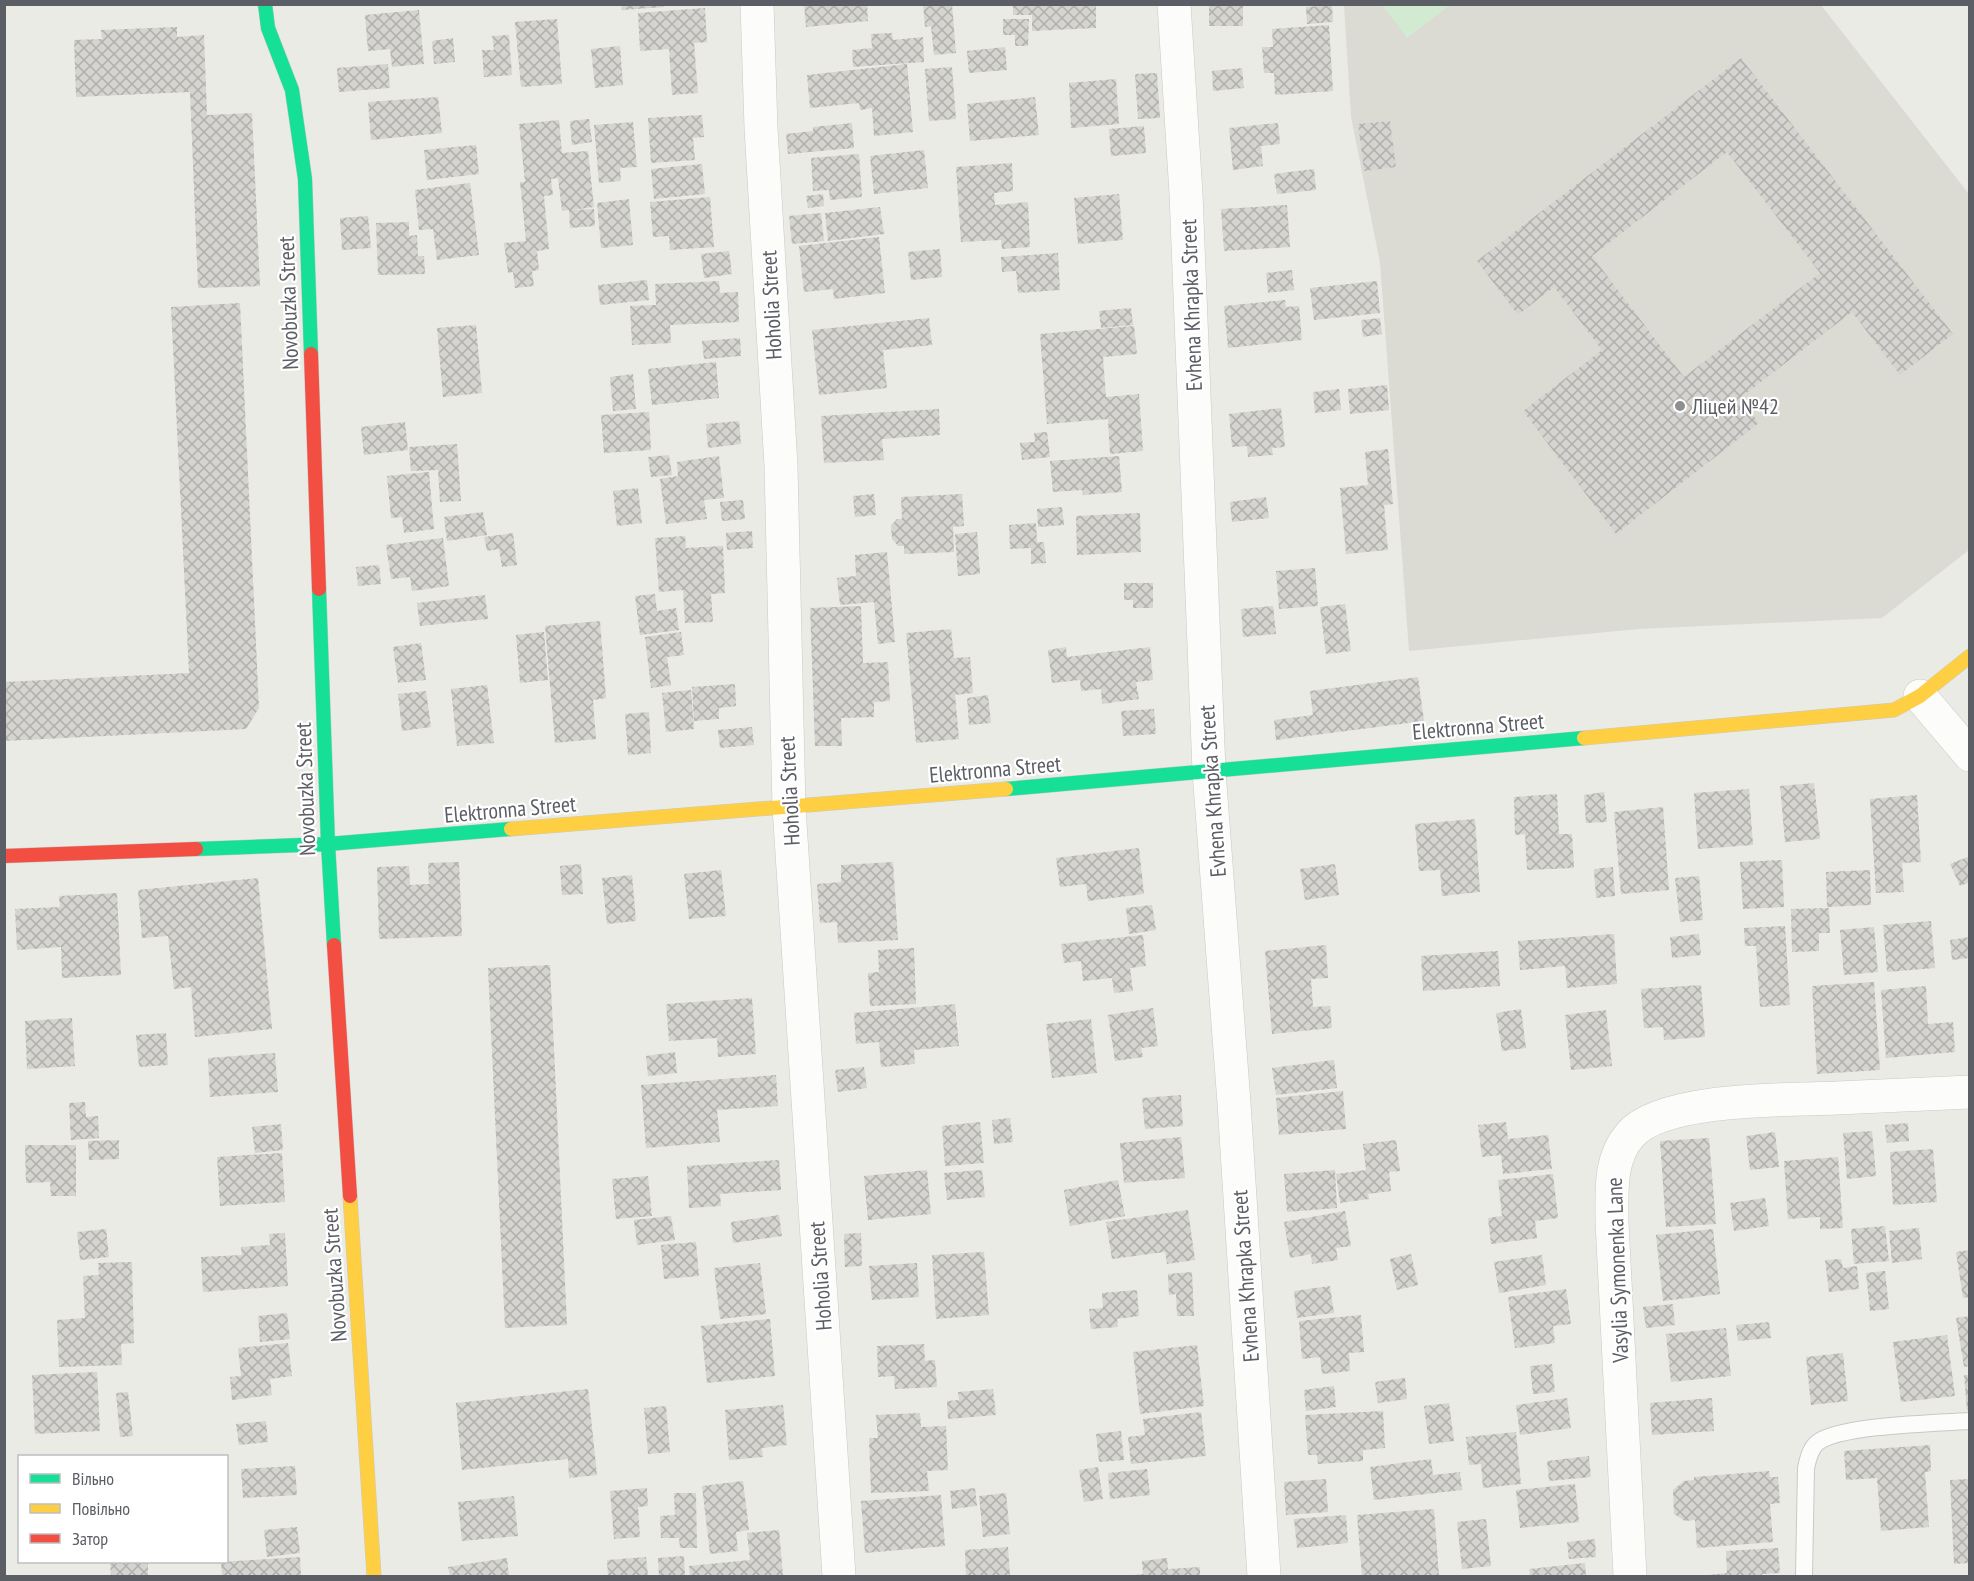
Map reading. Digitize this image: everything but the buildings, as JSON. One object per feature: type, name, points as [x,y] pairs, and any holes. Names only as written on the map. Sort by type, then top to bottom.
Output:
[{"type":"street","name":"Novobuzka Street","points":[[265,4],[268,28],[292,90],[305,179],[328,844],[374,1576]]},
{"type":"street","name":"Hoholia Street","points":[[757,4],[761,128],[781,466],[789,807],[839,1576]]},
{"type":"street","name":"Evhena Khrapka Street","points":[[1174,4],[1186,194],[1209,771],[1234,1103],[1264,1576]]},
{"type":"street","name":"Elektronna Street","points":[[4,856],[328,844],[789,807],[1862,714],[1894,710],[1920,696],[1970,656]]},
{"type":"street","points":[[1920,696],[1970,755]]},
{"type":"street","name":"Vasylia Symonenka Lane","points":[[1630,1576],[1612,1222],[1612,1173],[1628,1136],[1637,1127],[1671,1113],[1721,1102],[1970,1092]]},
{"type":"lane","points":[[1804,1576],[1806,1468],[1816,1443],[1831,1434],[1852,1430],[1970,1421]]},
{"type":"shaded area","name":"Ліцей №42","points":[[1344,5],[1821,5],[1969,194],[1969,550],[1882,618],[1639,629],[1409,651],[1380,263],[1351,117]]},
{"type":"green space","points":[[1382,5],[1450,5],[1407,38]]},
{"type":"traffic: fast","points":[[265,4],[268,28],[292,90],[305,179],[311,354]]},
{"type":"traffic: fast","points":[[319,589],[334,945]]},
{"type":"traffic: fast","points":[[1006,789],[1584,738]]},
{"type":"traffic: fast","points":[[196,849],[328,844],[511,829]]},
{"type":"traffic: slow","points":[[1584,738],[1894,710],[1920,696],[1970,656]]},
{"type":"traffic: slow","points":[[511,829],[1006,789]]},
{"type":"traffic: slow","points":[[350,1196],[374,1576]]},
{"type":"traffic: jam","points":[[311,354],[319,589]]},
{"type":"traffic: jam","points":[[4,856],[196,849]]},
{"type":"traffic: jam","points":[[334,945],[350,1196]]},
{"type":"place","name":"Ліцей №42","points":[[1680,406]]}]
